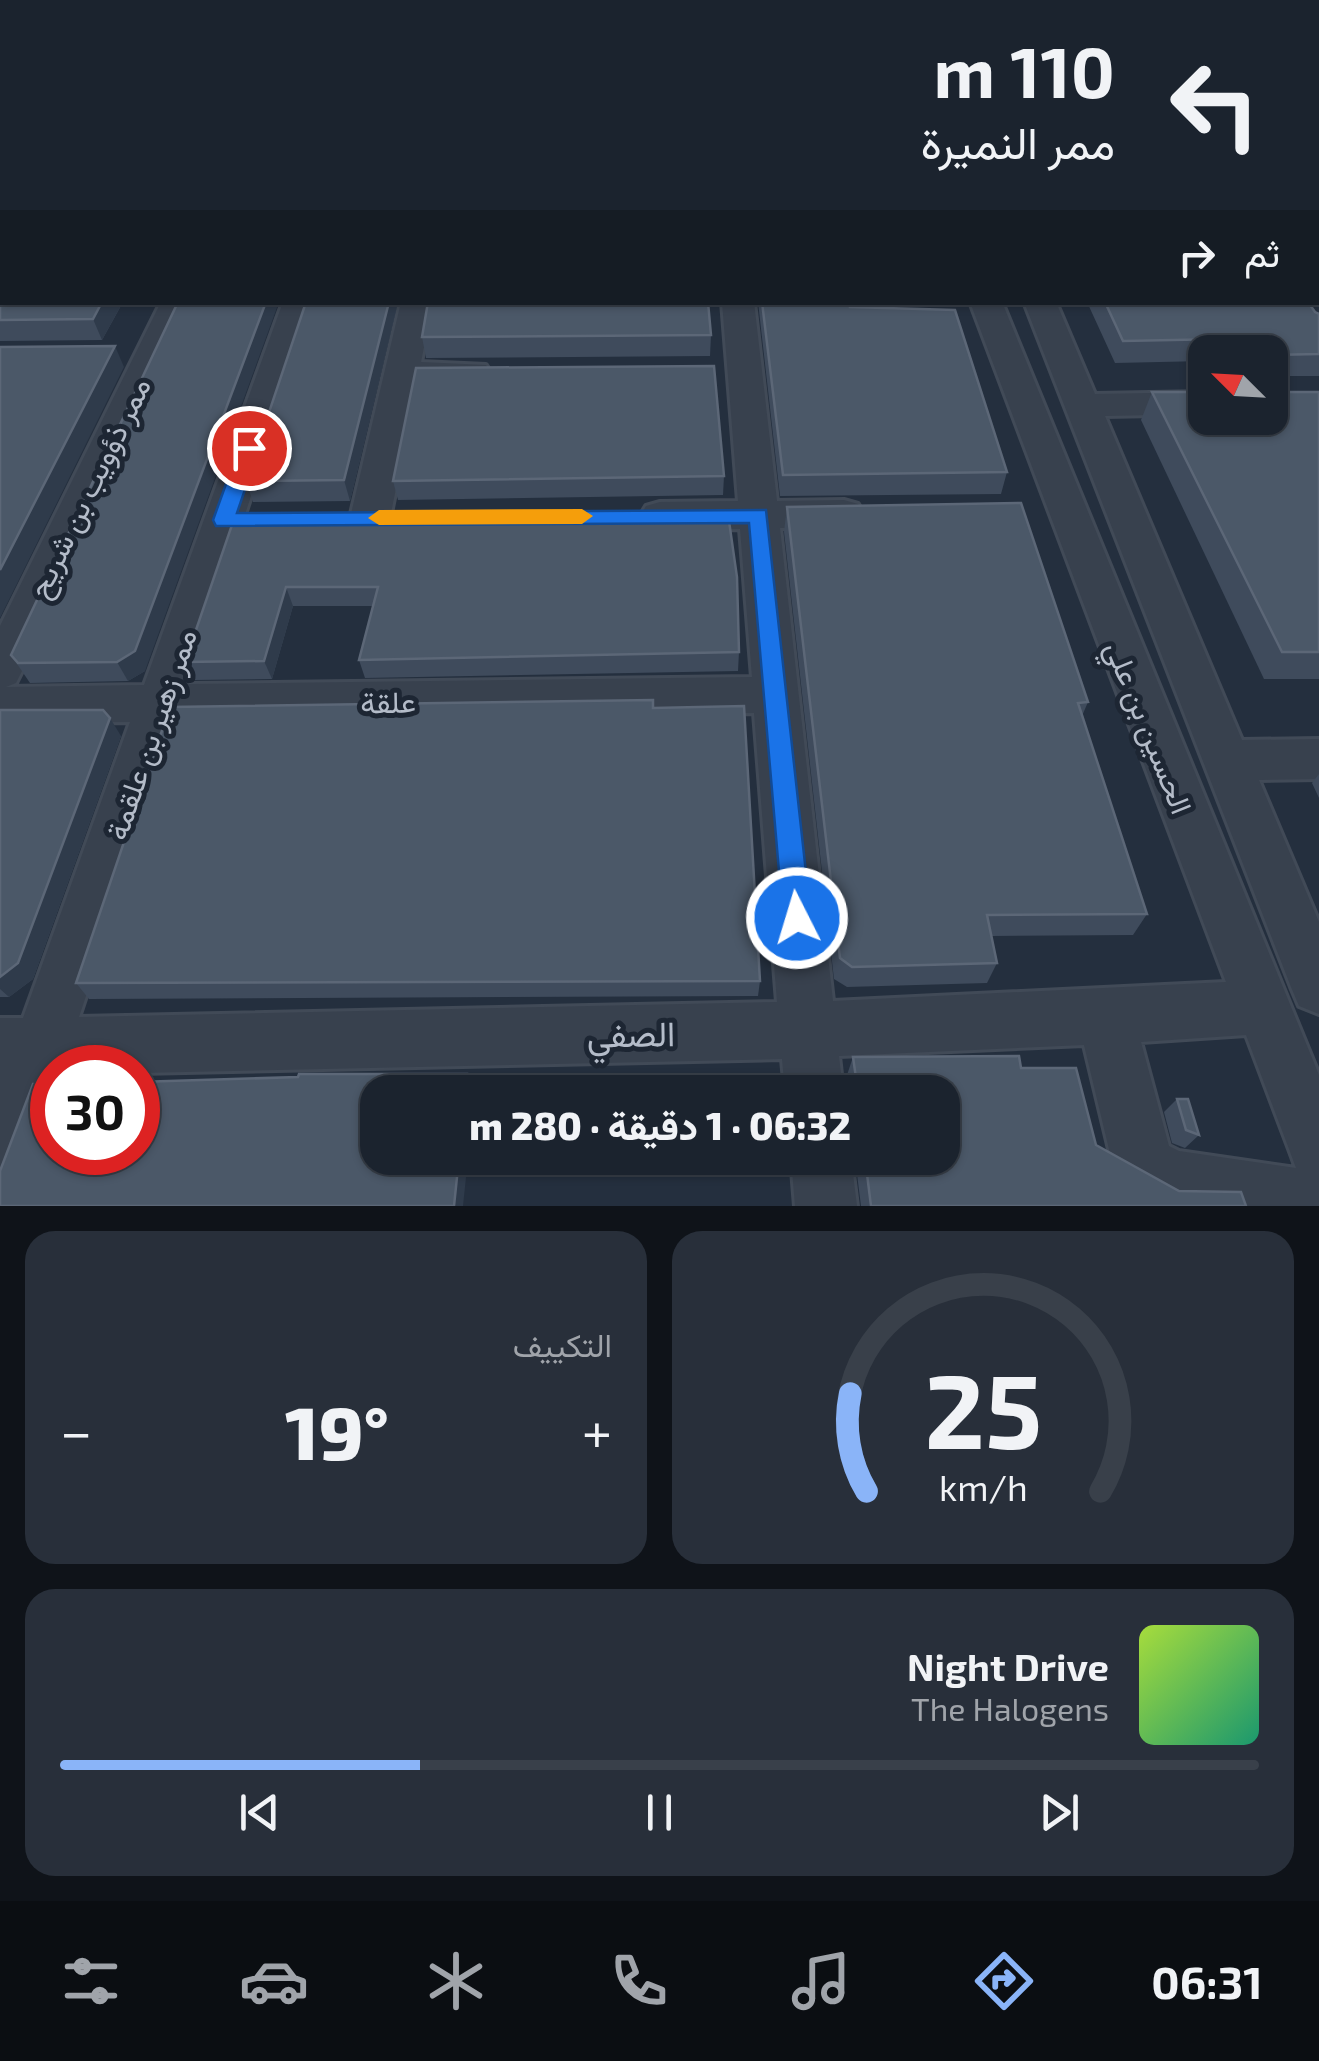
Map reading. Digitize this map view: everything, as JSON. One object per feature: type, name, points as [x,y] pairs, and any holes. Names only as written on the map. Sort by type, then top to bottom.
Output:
[{"type":"street","name":"ممر ذؤويب بن شريح","points":[[0,672],[133,353],[174,305]]},
{"type":"street","name":"ممر زهير بن علقمة","points":[[0,1165],[20,1047],[161,704],[242,520],[297,305]]},
{"type":"street","points":[[371,518],[416,305]]},
{"type":"street","points":[[737,305],[725,371],[759,515],[812,1075]]},
{"type":"street","name":"الحسين بن علي","points":[[987,305],[1045,511],[1319,1149]]},
{"type":"street","name":"الحسين بن علي","points":[[1041,305],[1319,987]]},
{"type":"street","points":[[402,374],[516,372]]},
{"type":"street","points":[[1083,405],[1188,403]]},
{"type":"street","points":[[623,516],[873,513]]},
{"type":"street","name":"علقة","points":[[0,705],[776,695]]},
{"type":"street","points":[[1226,760],[1319,759]]},
{"type":"street","name":"الصفي","points":[[20,1047],[807,1029],[1261,1008]]},
{"type":"street","points":[[1106,1018],[1144,1166],[1174,1181],[1319,1202]]},
{"type":"street","points":[[823,1175],[826,1206]]},
{"type":"building","points":[[0,305],[100,305],[93,319],[0,320]]},
{"type":"building","points":[[177,305],[265,305],[135,651],[117,662],[18,663],[11,655]]},
{"type":"building","points":[[305,305],[388,305],[344,480],[246,481]]},
{"type":"building","points":[[427,305],[708,305],[711,335],[422,337]]},
{"type":"building","points":[[762,305],[955,310],[1007,472],[783,475]]},
{"type":"building","points":[[1106,305],[1310,305],[1319,314],[1319,354],[1288,355],[1288,335],[1188,335],[1188,340],[1123,341]]},
{"type":"building","points":[[115,346],[0,570],[0,347]]},
{"type":"building","points":[[714,366],[724,476],[393,481],[416,368]]},
{"type":"building","points":[[1152,392],[1188,392],[1188,435],[1288,435],[1288,392],[1319,392],[1319,652],[1282,652]]},
{"type":"building","points":[[1021,503],[1088,702],[1078,703],[1147,914],[987,915],[997,963],[852,967],[840,958],[787,507]]},
{"type":"building","points":[[714,513],[729,521],[737,577],[739,652],[359,660],[378,587],[286,587],[264,661],[185,662],[234,519]]},
{"type":"building","points":[[653,700],[653,708],[744,706],[760,981],[76,983],[170,707]]},
{"type":"building","points":[[0,710],[103,710],[110,718],[18,963],[0,977]]},
{"type":"building","points":[[1019,1056],[1021,1068],[1076,1068],[1096,1145],[1179,1191],[1241,1192],[1246,1206],[871,1206],[867,1175],[960,1175],[960,1075],[856,1075],[853,1057]]},
{"type":"building","points":[[299,1074],[467,1074],[360,1075],[360,1175],[457,1175],[454,1206],[0,1206],[0,1171],[30,1092],[30,1175],[160,1175],[160,1081]]},
{"type":"building","points":[[1177,1099],[1188,1099],[1199,1135],[1186,1130]]},
{"type":"slow traffic","points":[[379,518],[582,516]]},
{"type":"route","points":[[249,448],[224,520],[759,515],[797,918]]}]
